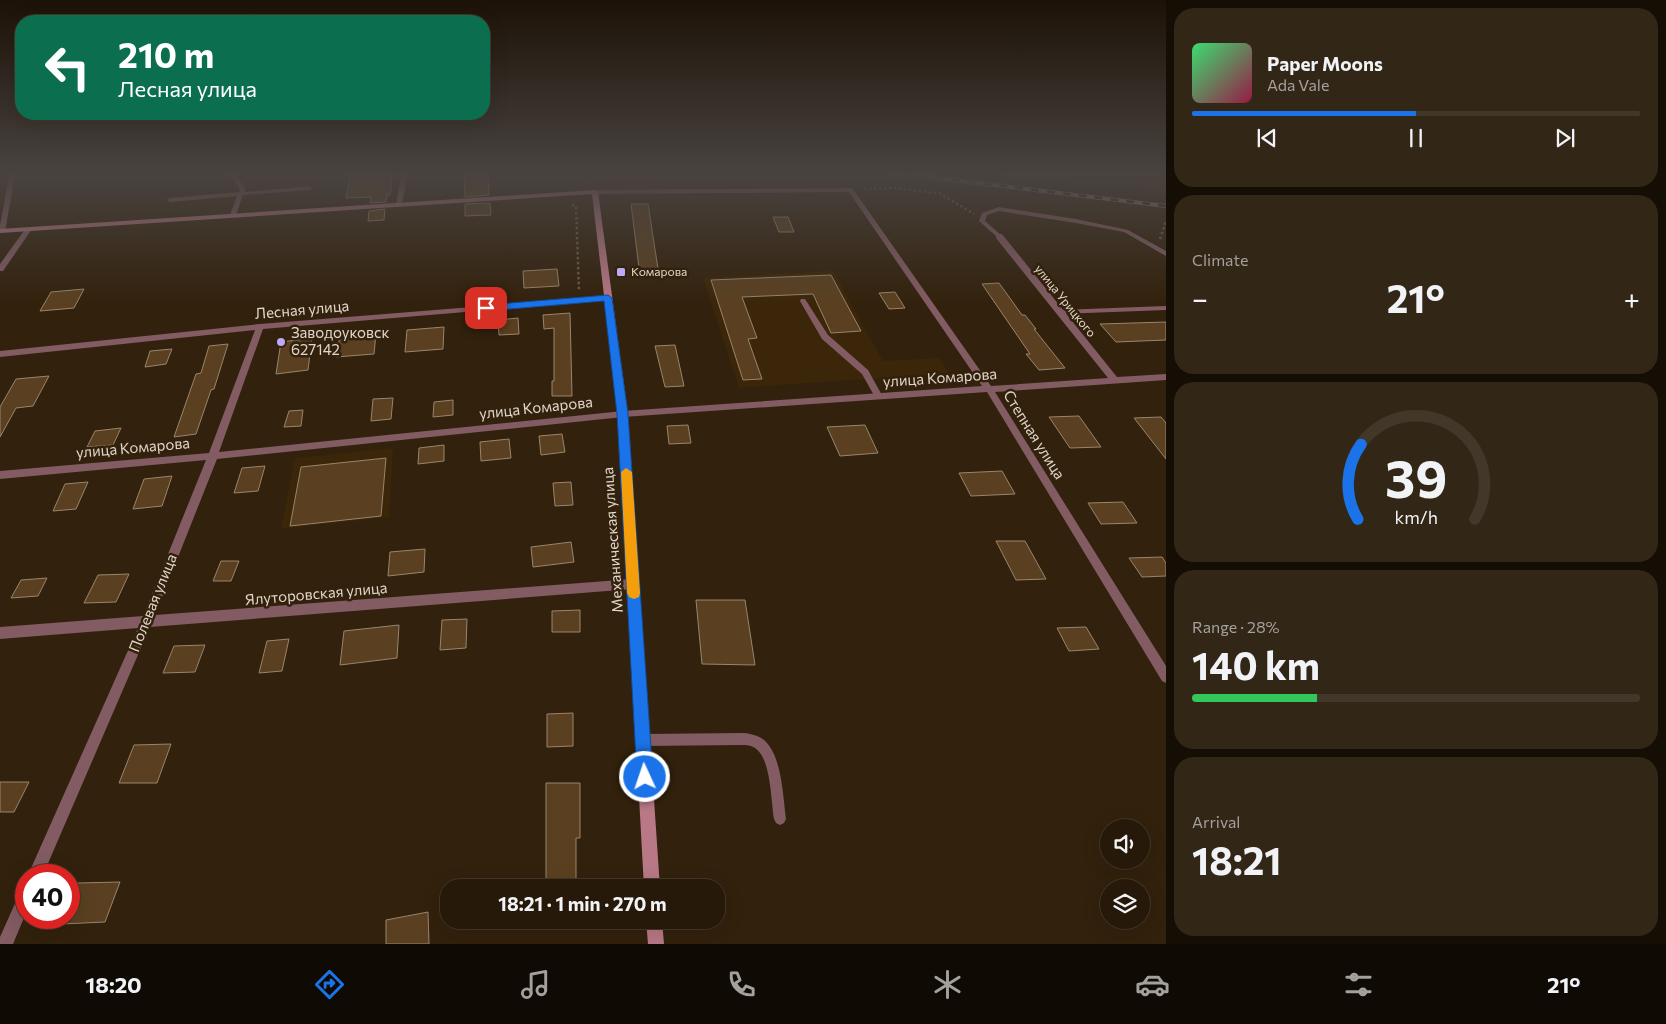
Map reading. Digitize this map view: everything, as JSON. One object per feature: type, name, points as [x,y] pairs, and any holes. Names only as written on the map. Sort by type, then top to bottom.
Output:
[{"type":"street","points":[[1,231],[218,216]]},
{"type":"street","name":"Механическая улица","points":[[598,216],[623,414],[651,879]]},
{"type":"street","name":"Степная улица","points":[[869,216],[989,389],[1166,677]]},
{"type":"street","points":[[0,269],[28,229]]},
{"type":"street","name":"улица Урицкого","points":[[998,236],[1115,381]]},
{"type":"street","name":"Лесная улица","points":[[0,354],[260,327],[608,298]]},
{"type":"street","name":"Полевая улица","points":[[40,864],[146,623],[213,456],[260,327]]},
{"type":"street","name":"улица Комарова","points":[[0,475],[213,456],[623,414],[1166,377]]},
{"type":"street","name":"Ялуторовская улица","points":[[0,634],[633,584]]},
{"type":"street","points":[[5,944],[15,921]]},
{"type":"street","points":[[655,929],[656,944]]},
{"type":"lane","points":[[1,231],[4,216]]},
{"type":"lane","points":[[983,216],[982,220],[998,236]]},
{"type":"lane","points":[[1041,216],[1126,231],[1166,254]]},
{"type":"lane","points":[[803,301],[825,337],[865,372],[879,397]]},
{"type":"lane","points":[[1060,312],[1166,308]]},
{"type":"lane","points":[[643,740],[744,739],[755,741],[763,746],[769,757],[780,819]]},
{"type":"path","points":[[576,216],[580,300]]},
{"type":"path","points":[[976,216],[982,220]]},
{"type":"path","points":[[1156,248],[1166,220]]},
{"type":"shaded area","points":[[833,271],[883,361],[939,358],[949,373],[739,388],[703,278]]},
{"type":"shaded area","points":[[393,448],[389,517],[281,529],[295,458]]},
{"type":"building","points":[[368,216],[384,216],[384,220],[368,221]]},
{"type":"building","points":[[633,216],[650,216],[659,275],[640,276]]},
{"type":"building","points":[[773,217],[788,217],[794,232],[779,232]]},
{"type":"building","points":[[557,269],[559,286],[524,288],[523,271]]},
{"type":"building","points":[[831,275],[861,331],[831,333],[813,294],[742,297],[757,338],[748,339],[762,379],[743,380],[711,280]]},
{"type":"building","points":[[999,283],[1065,368],[1039,370],[1026,354],[1030,354],[982,284]]},
{"type":"building","points":[[84,289],[74,308],[40,311],[51,292]]},
{"type":"building","points":[[895,292],[905,308],[889,309],[879,293]]},
{"type":"building","points":[[570,313],[572,396],[552,396],[552,381],[554,381],[554,328],[544,329],[543,315]]},
{"type":"building","points":[[518,318],[519,334],[499,335],[498,320]]},
{"type":"building","points":[[1166,322],[1166,340],[1116,342],[1100,324]]},
{"type":"building","points":[[444,327],[443,349],[405,352],[407,330]]},
{"type":"building","points":[[376,333],[374,354],[336,357],[340,336]]},
{"type":"building","points":[[312,338],[308,370],[276,374],[281,342]]},
{"type":"building","points":[[228,344],[214,389],[211,390],[196,434],[174,437],[196,374],[201,373],[209,346]]},
{"type":"building","points":[[675,345],[684,386],[665,387],[655,346]]},
{"type":"building","points":[[172,349],[166,364],[145,367],[150,351]]},
{"type":"building","points":[[49,376],[33,406],[16,408],[0,437],[0,407],[16,379]]},
{"type":"building","points":[[393,398],[391,419],[371,421],[373,399]]},
{"type":"building","points":[[453,400],[453,415],[433,417],[434,402]]},
{"type":"building","points":[[303,410],[301,426],[284,427],[289,411]]},
{"type":"building","points":[[1079,416],[1101,447],[1070,448],[1049,417]]},
{"type":"building","points":[[1161,417],[1166,423],[1166,459],[1134,418]]},
{"type":"building","points":[[688,425],[691,443],[669,444],[667,426]]},
{"type":"building","points":[[865,425],[878,453],[840,456],[827,427]]},
{"type":"building","points":[[121,428],[113,445],[87,447],[95,431]]},
{"type":"building","points":[[562,434],[565,452],[541,455],[539,436]]},
{"type":"building","points":[[509,439],[511,458],[481,461],[480,442]]},
{"type":"building","points":[[444,445],[444,461],[418,464],[419,448]]},
{"type":"building","points":[[386,458],[381,516],[290,526],[301,467]]},
{"type":"building","points":[[265,466],[258,491],[234,493],[242,468]]},
{"type":"building","points":[[1002,471],[1015,494],[971,496],[959,473]]},
{"type":"building","points":[[172,476],[162,506],[133,509],[144,479]]},
{"type":"building","points":[[88,482],[76,509],[53,511],[65,484]]},
{"type":"building","points":[[571,482],[573,505],[555,506],[553,483]]},
{"type":"building","points":[[1123,502],[1137,523],[1101,524],[1088,503]]},
{"type":"building","points":[[996,541],[1025,541],[1046,579],[1016,580]]},
{"type":"building","points":[[571,542],[574,562],[533,567],[531,547]]},
{"type":"building","points":[[425,549],[424,572],[388,576],[390,552]]},
{"type":"building","points":[[1162,557],[1166,563],[1166,576],[1142,577],[1129,558]]},
{"type":"building","points":[[221,561],[239,561],[231,581],[213,581]]},
{"type":"building","points":[[129,574],[116,602],[84,603],[98,575]]},
{"type":"building","points":[[47,578],[38,596],[11,598],[21,580]]},
{"type":"building","points":[[696,600],[745,600],[755,665],[702,664]]},
{"type":"building","points":[[580,610],[580,632],[552,632],[552,611]]},
{"type":"building","points":[[467,619],[466,648],[440,650],[442,620]]},
{"type":"building","points":[[399,625],[397,658],[340,665],[344,631]]},
{"type":"building","points":[[1086,627],[1099,649],[1069,651],[1057,628]]},
{"type":"building","points":[[289,639],[282,671],[259,673],[267,641]]},
{"type":"building","points":[[205,645],[195,672],[163,673],[174,646]]},
{"type":"building","points":[[573,713],[573,746],[547,747],[547,714]]},
{"type":"building","points":[[171,744],[157,783],[119,783],[134,745]]},
{"type":"building","points":[[0,782],[29,782],[14,812],[0,812]]},
{"type":"building","points":[[546,783],[580,783],[580,838],[576,838],[576,879],[546,879]]},
{"type":"building","points":[[120,882],[105,922],[80,923],[80,883]]},
{"type":"building","points":[[428,912],[429,944],[386,944],[386,920]]},
{"type":"slow traffic","points":[[626,472],[634,593]]},
{"type":"place","name":"Комарова","points":[[621,272]]},
{"type":"place","name":"Заводоуковск 627142","points":[[281,342]]},
{"type":"route","points":[[486,308],[608,298],[623,414],[645,777]]}]
